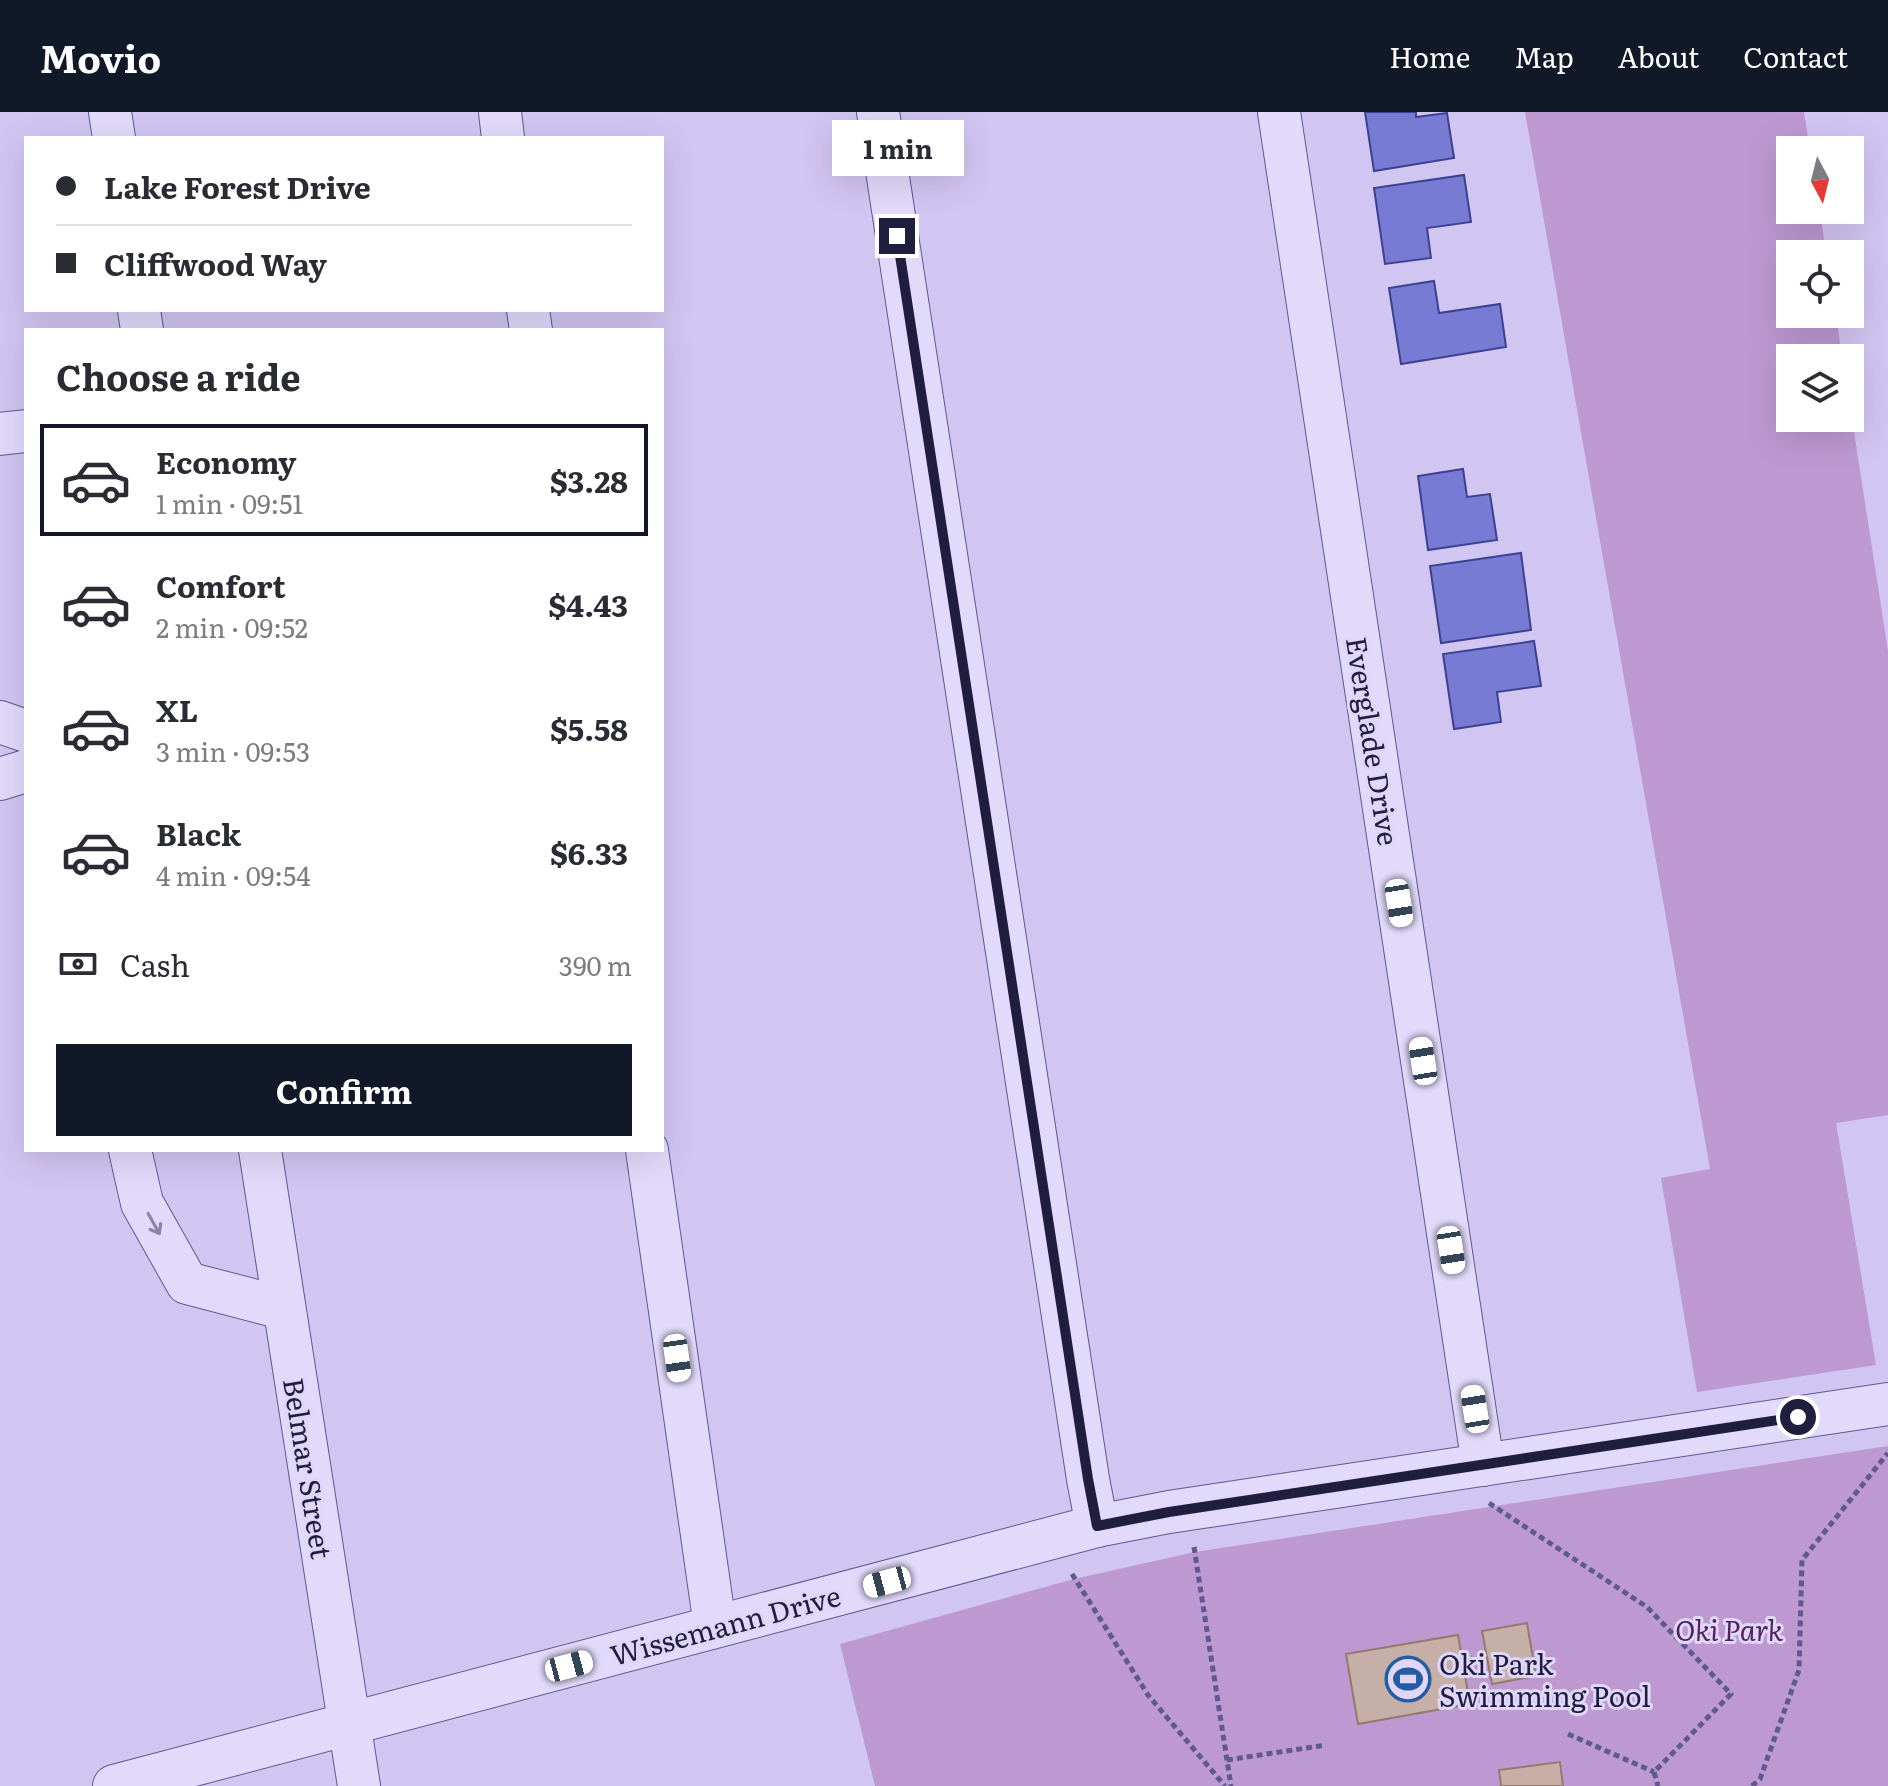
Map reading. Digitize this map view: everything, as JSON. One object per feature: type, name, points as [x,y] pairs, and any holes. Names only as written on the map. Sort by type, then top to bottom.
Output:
[{"type":"street","points":[[110,112],[114,136]]},
{"type":"street","points":[[500,112],[503,136]]},
{"type":"street","points":[[878,112],[1097,1526]]},
{"type":"street","name":"Everglade Drive","points":[[1279,112],[1486,1484]]},
{"type":"street","points":[[0,434],[24,431]]},
{"type":"street","points":[[0,722],[24,730]]},
{"type":"street","points":[[0,779],[24,772]]},
{"type":"street","points":[[130,1152],[142,1203],[187,1283],[283,1308]]},
{"type":"street","name":"Belmar Street","points":[[260,1152],[359,1786]]},
{"type":"street","points":[[647,1152],[715,1626]]},
{"type":"street","name":"Wissemann Drive","points":[[114,1786],[1097,1526],[1169,1512],[1486,1484],[1888,1404]]},
{"type":"path","points":[[1752,1786],[1760,1779],[1799,1670],[1802,1560],[1888,1453]]},
{"type":"path","points":[[1486,1484],[1647,1607],[1731,1694],[1654,1772]]},
{"type":"path","points":[[1194,1546],[1227,1760],[1228,1786]]},
{"type":"path","points":[[1072,1574],[1148,1695],[1228,1786]]},
{"type":"path","points":[[1568,1734],[1654,1772]]},
{"type":"path","points":[[1227,1760],[1326,1745]]},
{"type":"path","points":[[1654,1772],[1658,1786]]},
{"type":"green space","points":[[1525,112],[1804,112],[1808,136],[1776,136],[1776,224],[1822,224],[1824,240],[1776,240],[1776,328],[1838,328],[1840,344],[1776,344],[1776,432],[1854,432],[1888,651],[1888,1115],[1836,1123],[1876,1365],[1697,1392],[1661,1178],[1710,1169]]},
{"type":"green space","name":"Oki Park","points":[[1888,1446],[1888,1786],[875,1786],[840,1644],[1074,1579],[1195,1552]]},
{"type":"shaded area","points":[[1527,1623],[1536,1676],[1492,1684],[1482,1631]]},
{"type":"shaded area","name":"Oki Park Swimming Pool","points":[[1458,1635],[1470,1704],[1358,1724],[1346,1654]]},
{"type":"shaded area","points":[[1560,1762],[1563,1786],[1501,1786],[1499,1770]]},
{"type":"building","points":[[1365,112],[1416,112],[1416,117],[1447,113],[1454,158],[1374,171]]},
{"type":"building","points":[[1464,175],[1471,222],[1427,228],[1431,258],[1385,264],[1374,188]]},
{"type":"building","points":[[1434,281],[1439,313],[1500,304],[1506,347],[1401,364],[1389,288]]},
{"type":"building","points":[[1463,469],[1467,497],[1490,494],[1497,540],[1428,550],[1418,476]]},
{"type":"building","points":[[1521,553],[1531,630],[1441,643],[1430,566]]},
{"type":"building","points":[[1534,641],[1541,686],[1497,692],[1501,722],[1454,729],[1443,654]]},
{"type":"place","name":"Oki Park Swimming Pool","points":[[1408,1679]]},
{"type":"route","points":[[897,236],[1097,1526],[1169,1512],[1798,1417]]}]
